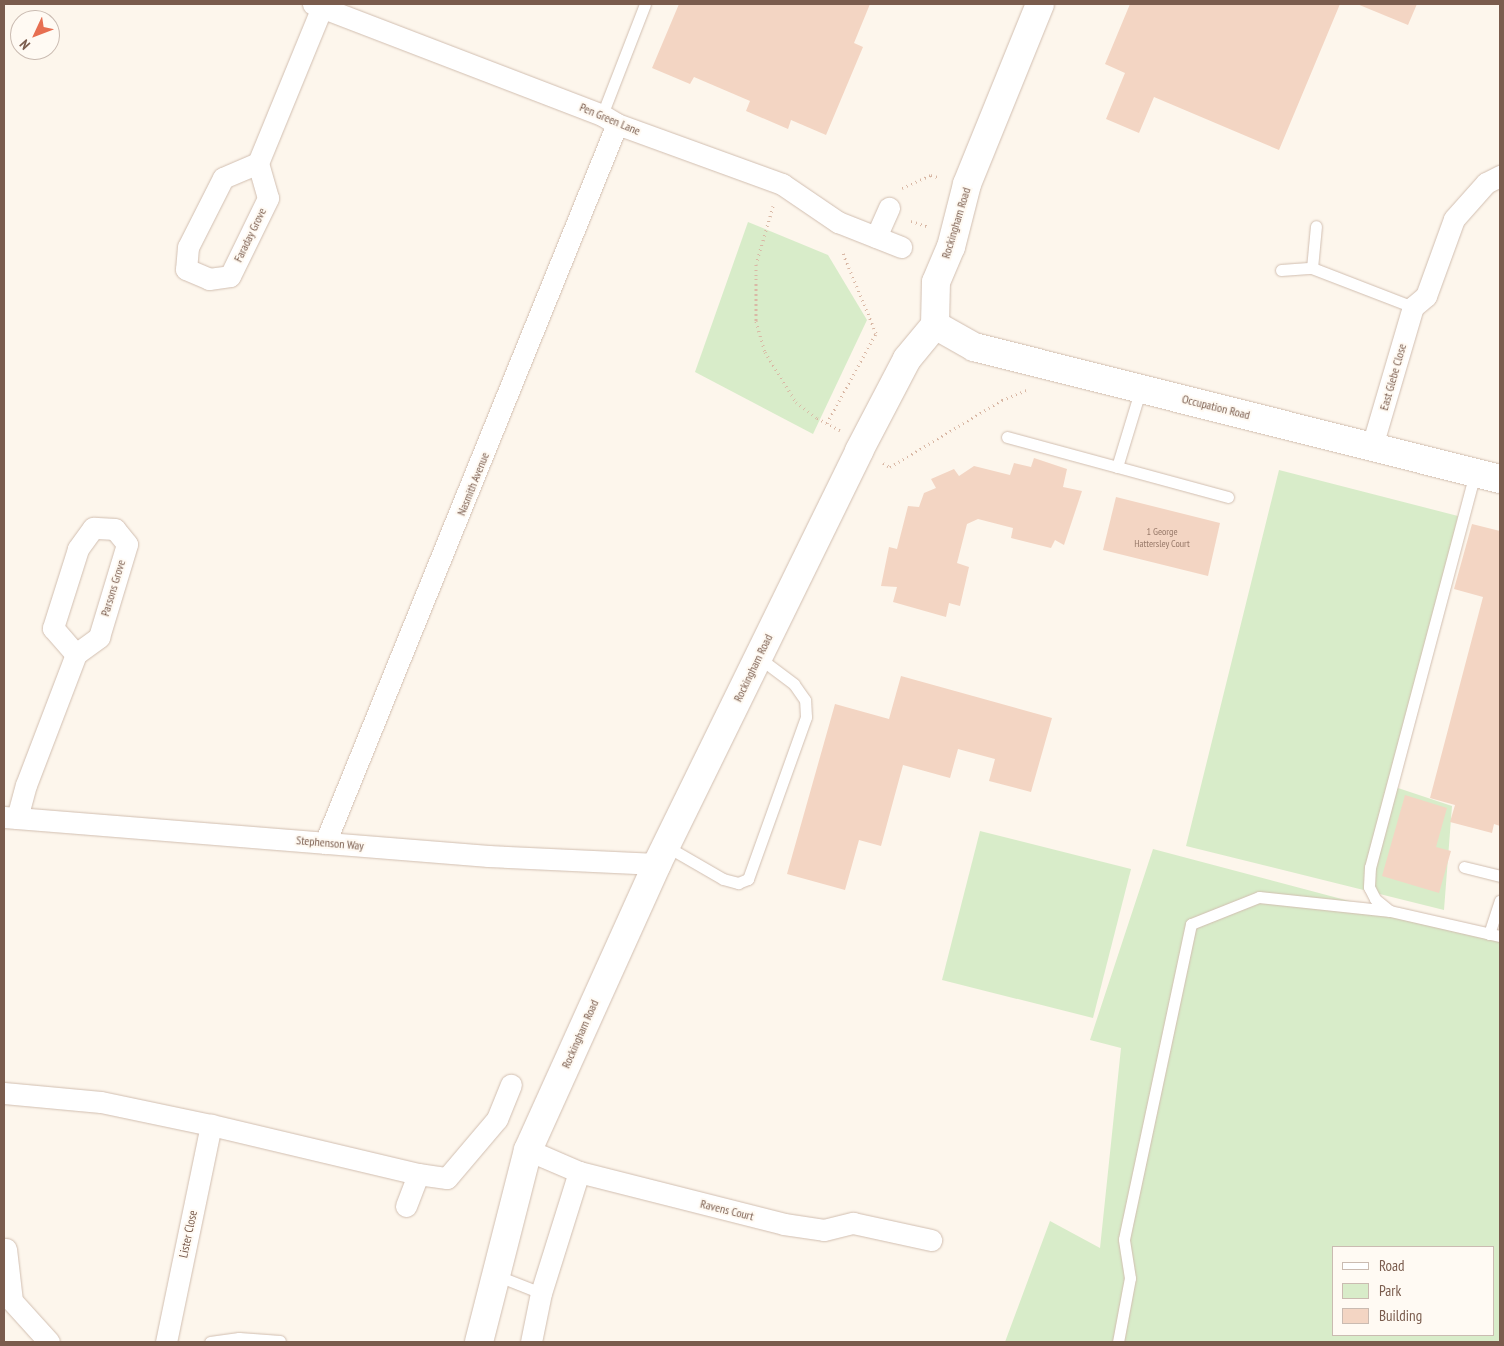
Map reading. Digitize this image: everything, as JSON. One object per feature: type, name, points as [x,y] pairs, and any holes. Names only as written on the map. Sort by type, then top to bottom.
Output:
[{"type":"street","name":"Rockingham Road","points":[[479,1342],[498,1276],[528,1150],[661,855],[861,446],[907,359],[936,324],[936,282],[955,235],[968,184],[1040,4]]},
{"type":"street","name":"Pen Green Lane","points":[[318,6],[782,184],[838,222],[901,248]]},
{"type":"street","points":[[258,163],[318,6]]},
{"type":"street","name":"Nasmith Avenue","points":[[325,843],[609,119]]},
{"type":"street","name":"Faraday Grove","points":[[258,163],[268,198],[230,276],[209,279],[186,269],[188,247],[223,178],[258,163]]},
{"type":"street","name":"East Glebe Close","points":[[1372,446],[1413,307],[1426,296],[1454,219],[1486,183],[1500,176]]},
{"type":"street","points":[[876,238],[888,211]]},
{"type":"street","name":"Occupation Road","points":[[936,324],[974,346],[1488,476]]},
{"type":"street","name":"Parsons Grove","points":[[93,528],[115,529],[126,544],[99,637],[76,654],[53,628],[78,550],[93,528]]},
{"type":"street","points":[[10,817],[26,785],[76,654]]},
{"type":"street","name":"Stephenson Way","points":[[10,817],[488,856],[661,855]]},
{"type":"street","points":[[4,1093],[101,1102],[418,1174],[447,1178],[496,1119],[511,1085]]},
{"type":"street","name":"Lister Close","points":[[166,1342],[211,1126]]},
{"type":"street","name":"Ravens Court","points":[[528,1150],[579,1172],[806,1229],[824,1230],[853,1224],[931,1240]]},
{"type":"street","points":[[531,1342],[541,1293],[579,1172]]},
{"type":"street","points":[[406,1206],[418,1174]]},
{"type":"street","points":[[6,1249],[12,1301],[49,1342]]},
{"type":"lane","points":[[609,119],[645,4]]},
{"type":"lane","points":[[1312,268],[1316,226]]},
{"type":"lane","points":[[1281,270],[1312,268],[1413,307]]},
{"type":"lane","points":[[1117,467],[1141,388]]},
{"type":"lane","points":[[1008,437],[1228,497]]},
{"type":"lane","points":[[1390,911],[1375,898],[1369,887],[1370,867],[1488,476]]},
{"type":"lane","points":[[661,855],[738,883],[748,878],[806,717],[804,700],[794,684],[758,657]]},
{"type":"lane","points":[[1464,867],[1500,876]]},
{"type":"lane","points":[[1118,1342],[1130,1278],[1124,1240],[1192,924],[1259,897],[1390,911],[1495,935],[1500,901]]},
{"type":"lane","points":[[498,1276],[541,1293]]},
{"type":"lane","points":[[210,1342],[239,1338],[280,1340]]},
{"type":"path","points":[[782,184],[768,218],[756,264],[756,321],[765,352],[779,378],[796,402],[890,467],[1002,400],[1029,391],[1037,362]]},
{"type":"path","points":[[888,211],[955,235]]},
{"type":"path","points":[[827,423],[876,333],[834,233],[838,222]]},
{"type":"green space","points":[[748,222],[828,255],[867,320],[813,434],[695,372]]},
{"type":"green space","points":[[1279,470],[1458,516],[1395,787],[1452,806],[1444,910],[1186,846]]},
{"type":"green space","points":[[980,831],[1131,869],[1093,1018],[942,980]]},
{"type":"green space","points":[[1153,849],[1500,941],[1500,1342],[1005,1342],[1050,1221],[1100,1248],[1121,1048],[1090,1040]]},
{"type":"building","points":[[679,4],[870,4],[854,43],[863,47],[826,135],[791,120],[788,129],[746,111],[750,101],[694,77],[690,84],[652,68]]},
{"type":"building","points":[[1130,4],[1340,4],[1279,150],[1154,97],[1139,133],[1106,119],[1125,73],[1105,64]]},
{"type":"building","points":[[1357,4],[1417,4],[1408,25]]},
{"type":"building","points":[[1034,458],[1067,469],[1063,487],[1082,491],[1064,545],[1055,540],[1051,548],[1011,538],[1013,528],[978,519],[967,524],[957,563],[969,567],[960,606],[949,603],[946,617],[893,602],[897,587],[881,586],[889,547],[897,549],[908,506],[919,507],[924,493],[936,488],[931,479],[954,469],[959,476],[974,466],[1010,475],[1014,463],[1031,467]]},
{"type":"building","points":[[1116,497],[1220,523],[1208,576],[1103,550]]},
{"type":"building","points":[[1472,524],[1500,531],[1500,826],[1494,824],[1492,833],[1450,822],[1455,805],[1430,798],[1483,597],[1454,589]]},
{"type":"building","points":[[901,676],[1052,718],[1031,792],[989,781],[995,759],[958,749],[950,778],[903,765],[881,846],[859,840],[845,890],[787,874],[835,704],[889,719]]},
{"type":"building","points":[[1405,795],[1447,808],[1436,847],[1451,851],[1439,893],[1382,876]]}]
